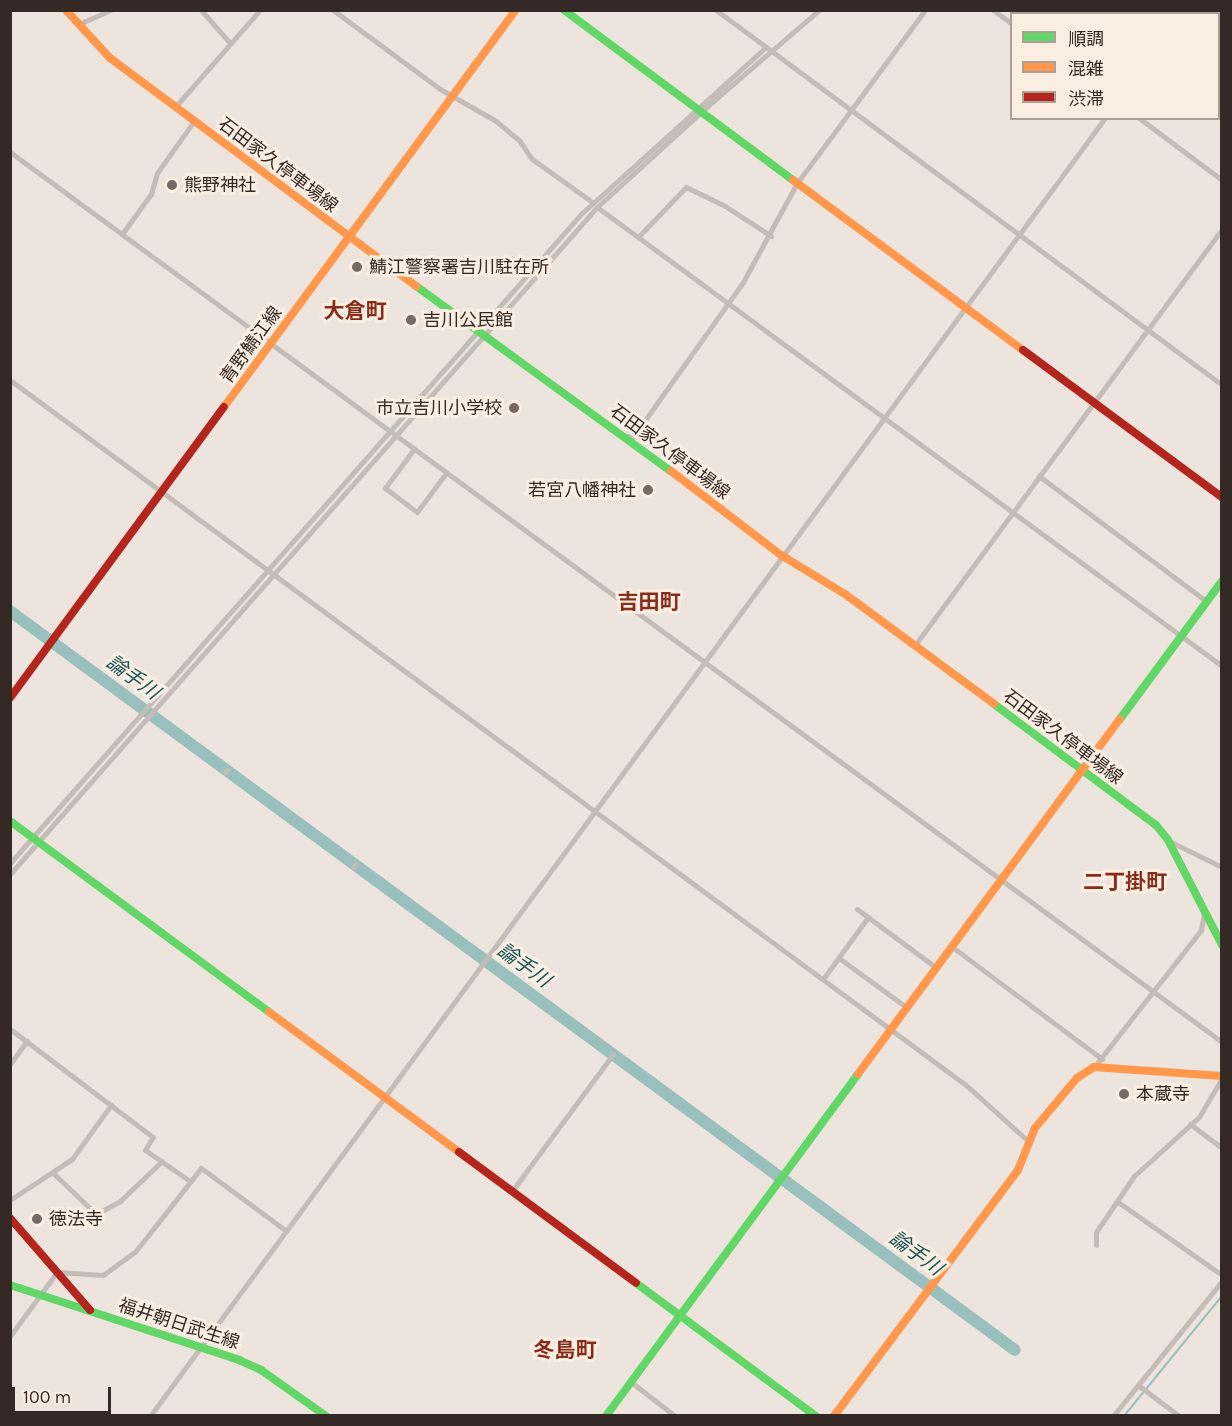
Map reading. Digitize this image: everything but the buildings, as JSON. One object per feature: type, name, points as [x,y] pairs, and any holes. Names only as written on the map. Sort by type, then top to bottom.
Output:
[{"type":"street","name":"石田家久停車場線","points":[[66,10],[110,58],[349,238],[626,436],[781,555],[845,594],[1156,825],[1168,840],[1221,945]]},
{"type":"street","points":[[79,24],[111,10]]},
{"type":"street","points":[[201,10],[230,43]]},
{"type":"street","points":[[175,107],[260,10]]},
{"type":"street","points":[[333,10],[452,97],[496,121],[519,140],[532,159],[592,202]]},
{"type":"street","name":"青野鯖江線","points":[[10,698],[516,10]]},
{"type":"street","points":[[564,10],[1221,496]]},
{"type":"street","points":[[716,10],[1221,385]]},
{"type":"street","points":[[626,436],[633,437],[771,236],[797,183],[925,10]]},
{"type":"street","points":[[993,10],[1010,23]]},
{"type":"street","points":[[10,874],[36,840],[271,572],[395,435],[592,202],[819,11]]},
{"type":"street","points":[[271,572],[389,430],[597,207],[765,48]]},
{"type":"street","points":[[150,1416],[781,555],[1104,120]]},
{"type":"street","points":[[1142,120],[1221,180]]},
{"type":"street","points":[[122,234],[151,194],[157,173],[194,121]]},
{"type":"street","points":[[10,152],[1221,1042]]},
{"type":"street","points":[[639,236],[686,187],[725,206],[771,236]]},
{"type":"street","points":[[597,207],[1221,666]]},
{"type":"street","points":[[915,645],[1221,229]]},
{"type":"street","points":[[10,380],[966,1085],[1029,1142]]},
{"type":"street","points":[[414,449],[386,488],[417,512],[446,473]]},
{"type":"street","points":[[1039,476],[1206,601]]},
{"type":"street","points":[[606,1416],[998,880],[1221,581]]},
{"type":"street","points":[[10,821],[816,1416]]},
{"type":"street","points":[[10,862],[36,840]]},
{"type":"street","points":[[1168,840],[1221,867]]},
{"type":"street","points":[[857,909],[936,967]]},
{"type":"street","points":[[834,1416],[1018,1170],[1029,1142],[1062,1092],[1102,1059],[1202,930],[1204,913]]},
{"type":"street","points":[[823,979],[868,917]]},
{"type":"street","points":[[951,946],[1102,1059]]},
{"type":"street","points":[[838,958],[906,1007]]},
{"type":"street","points":[[10,1029],[153,1137],[146,1150],[190,1181]]},
{"type":"street","points":[[10,1064],[27,1041]]},
{"type":"street","points":[[512,1191],[612,1055]]},
{"type":"street","points":[[1094,1067],[1221,1077],[1199,1117],[1134,1176],[1119,1202],[1096,1232],[1096,1245]]},
{"type":"street","points":[[10,1200],[72,1159],[111,1105]]},
{"type":"street","points":[[1190,1124],[1221,1148]]},
{"type":"street","points":[[53,1173],[96,1214],[120,1201],[162,1161]]},
{"type":"street","points":[[57,1272],[103,1275],[118,1266],[135,1252],[201,1168],[285,1230]]},
{"type":"street","points":[[1119,1202],[1221,1275]]},
{"type":"street","points":[[10,1218],[90,1310]]},
{"type":"street","points":[[10,1336],[57,1272]]},
{"type":"street","points":[[1113,1416],[1221,1281]]},
{"type":"street","name":"福井朝日武生線","points":[[10,1285],[90,1310],[261,1370],[326,1416]]},
{"type":"street","points":[[631,1382],[675,1416]]},
{"type":"street","points":[[1139,1386],[1179,1416]]},
{"type":"waterway","name":"論手川","points":[[10,611],[1015,1350]]},
{"type":"waterway","points":[[1124,1416],[1222,1296]]},
{"type":"traffic: fast","points":[[564,10],[793,180]]},
{"type":"traffic: fast","points":[[416,286],[671,471]]},
{"type":"traffic: fast","points":[[1120,719],[1222,581]]},
{"type":"traffic: fast","points":[[994,704],[1156,825],[1168,840],[1222,945]]},
{"type":"traffic: fast","points":[[10,821],[269,1012]]},
{"type":"traffic: fast","points":[[606,1416],[858,1074]]},
{"type":"traffic: fast","points":[[636,1283],[816,1416]]},
{"type":"traffic: fast","points":[[10,1285],[239,1360],[261,1370],[326,1416]]},
{"type":"traffic: slow","points":[[66,10],[110,58],[416,286]]},
{"type":"traffic: slow","points":[[224,407],[516,10]]},
{"type":"traffic: slow","points":[[793,180],[1023,350]]},
{"type":"traffic: slow","points":[[671,471],[781,555],[845,594],[994,704]]},
{"type":"traffic: slow","points":[[858,1074],[1120,719]]},
{"type":"traffic: slow","points":[[269,1012],[459,1152]]},
{"type":"traffic: slow","points":[[834,1416],[1018,1170],[1035,1128],[1077,1078],[1094,1067],[1222,1076]]},
{"type":"traffic: jam","points":[[1023,350],[1222,497]]},
{"type":"traffic: jam","points":[[10,698],[224,407]]},
{"type":"traffic: jam","points":[[459,1152],[636,1283]]},
{"type":"traffic: jam","points":[[10,1218],[90,1310]]},
{"type":"place","name":"熊野神社","points":[[172,185]]},
{"type":"place","name":"鯖江警察署吉川駐在所","points":[[357,267]]},
{"type":"place","name":"吉川公民館","points":[[411,320]]},
{"type":"place","name":"市立吉川小学校","points":[[514,408]]},
{"type":"place","name":"若宮八幡神社","points":[[648,490]]},
{"type":"place","name":"本蔵寺","points":[[1124,1094]]},
{"type":"place","name":"徳法寺","points":[[37,1219]]},
{"type":"district","name":"大倉町","points":[[355,311]]},
{"type":"district","name":"吉田町","points":[[649,602]]},
{"type":"district","name":"二丁掛町","points":[[1125,882]]},
{"type":"district","name":"冬島町","points":[[565,1350]]}]
